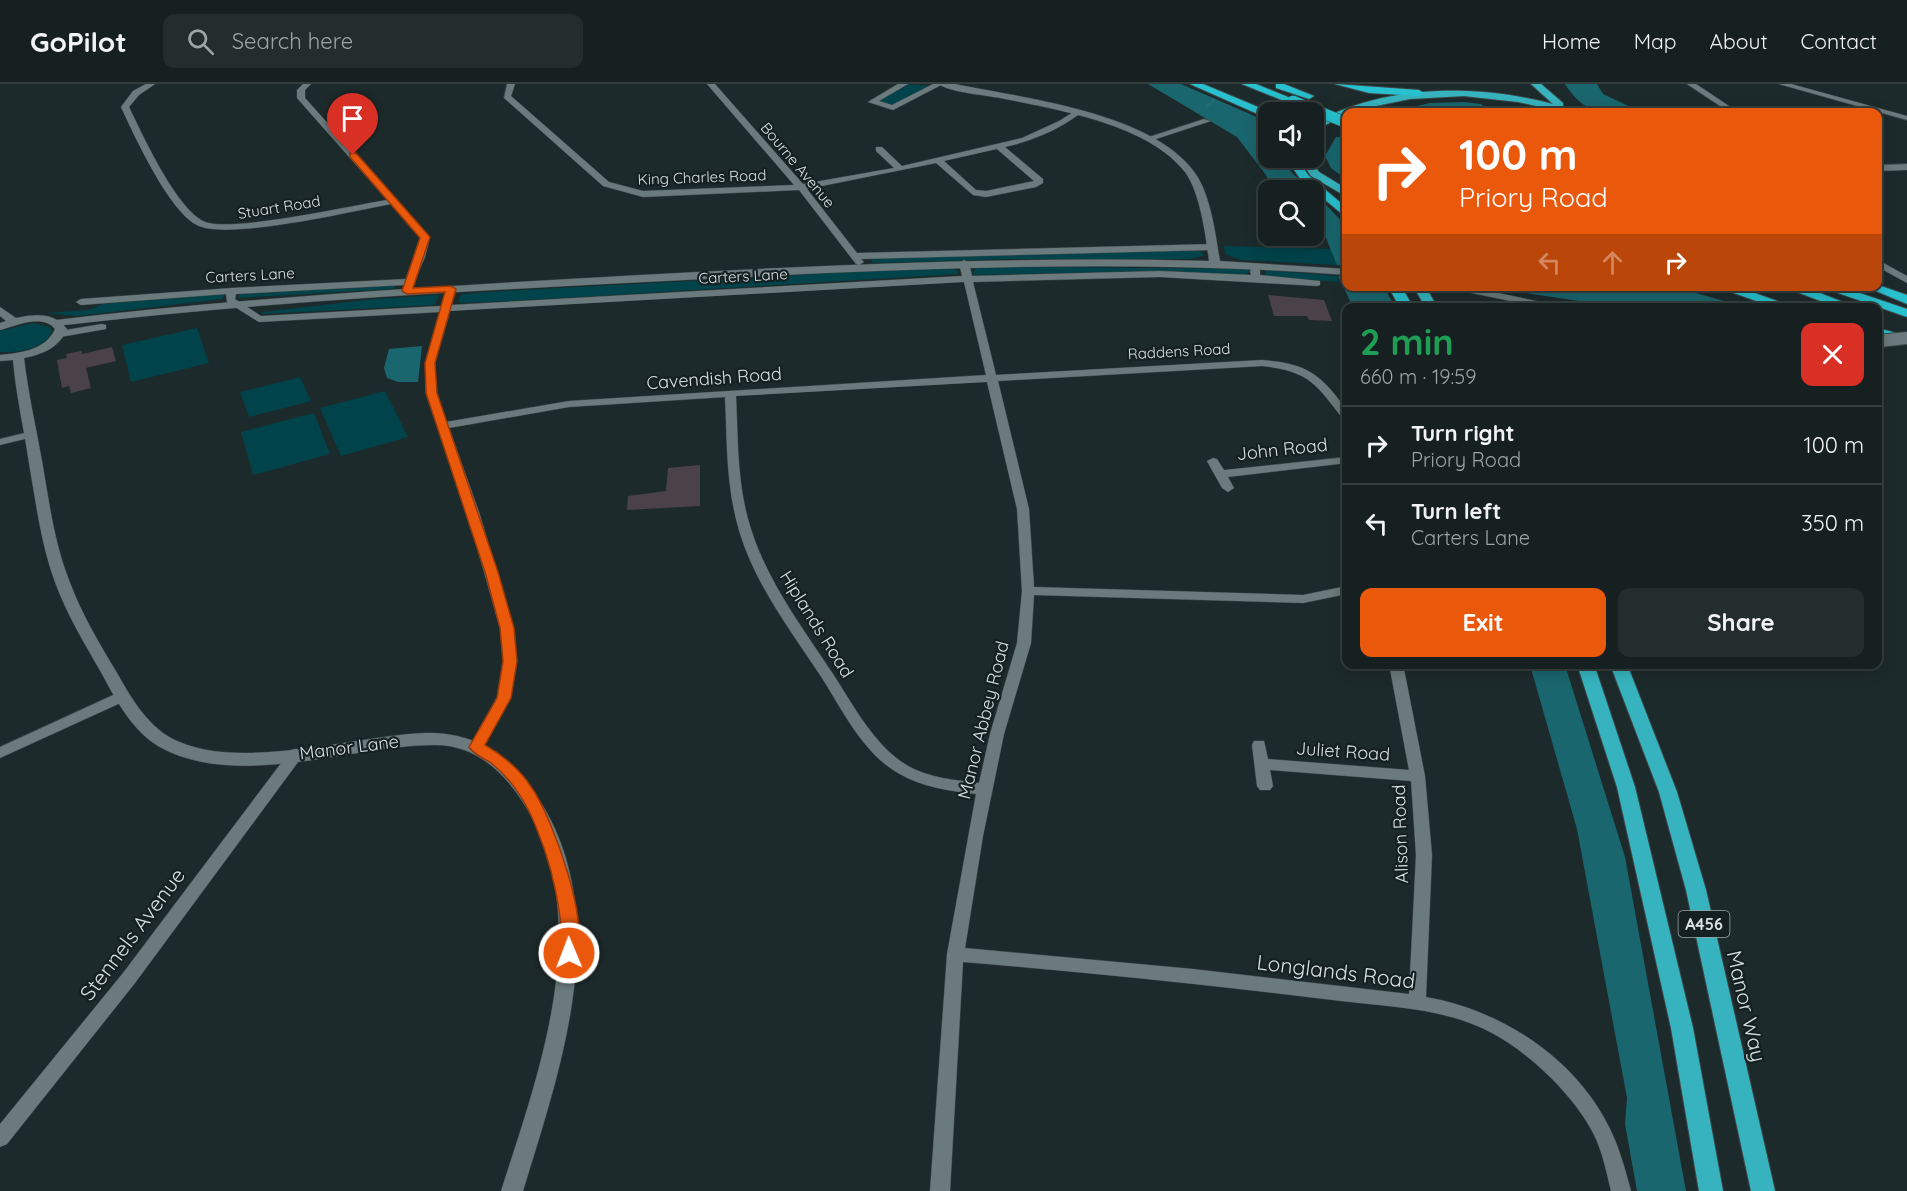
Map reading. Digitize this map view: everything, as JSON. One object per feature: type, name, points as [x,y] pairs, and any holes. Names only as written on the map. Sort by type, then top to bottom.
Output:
[{"type":"highway","points":[[1195,84],[1258,111]]},
{"type":"highway","points":[[1247,84],[1342,121]]},
{"type":"highway","points":[[1276,84],[1342,109]]},
{"type":"highway","points":[[1340,84],[1376,91],[1500,96],[1555,108]]},
{"type":"highway","points":[[1444,92],[1487,84]]},
{"type":"highway","points":[[1536,84],[1554,101],[1566,108]]},
{"type":"highway","points":[[1361,108],[1381,100],[1419,93]]},
{"type":"highway","points":[[1324,123],[1342,116]]},
{"type":"highway","points":[[1298,168],[1305,178],[1342,210]]},
{"type":"highway","points":[[1311,168],[1315,174],[1342,192]]},
{"type":"highway","points":[[1736,291],[1775,303]]},
{"type":"highway","points":[[1802,291],[1837,303]]},
{"type":"highway","points":[[1839,291],[1876,303]]},
{"type":"highway","points":[[1882,291],[1907,300]]},
{"type":"highway","points":[[1882,305],[1907,313]]},
{"type":"highway","points":[[1882,317],[1907,325]]},
{"type":"highway","points":[[1882,338],[1907,339]]},
{"type":"highway","name":"A456","points":[[1587,669],[1626,786],[1682,1028],[1711,1191]]},
{"type":"highway","name":"Manor Way","points":[[1619,669],[1668,792],[1696,890],[1763,1191]]},
{"type":"street","name":"Stuart Road","points":[[151,84],[136,93],[125,107],[172,191],[189,217],[200,224],[221,228],[245,227],[394,201]]},
{"type":"street","points":[[307,84],[301,90],[301,98],[425,237],[409,286]]},
{"type":"street","name":"King Charles Road","points":[[511,84],[507,96],[606,184],[615,188],[654,194],[801,187]]},
{"type":"street","name":"Bourne Avenue","points":[[711,84],[801,187],[861,267]]},
{"type":"street","points":[[904,84],[872,102],[893,108],[941,84],[1114,123],[1150,138],[1173,153],[1189,171],[1213,247],[1215,263]]},
{"type":"street","points":[[1691,84],[1728,108]]},
{"type":"street","points":[[1783,84],[1854,108]]},
{"type":"street","points":[[801,187],[1001,148],[1044,133],[1075,113]]},
{"type":"street","points":[[1882,113],[1907,118]]},
{"type":"street","points":[[1150,138],[1207,121]]},
{"type":"street","points":[[939,161],[969,190],[979,194],[1034,185],[1040,181],[1001,148]]},
{"type":"street","points":[[879,149],[900,169]]},
{"type":"street","points":[[1896,158],[1907,165]]},
{"type":"street","points":[[1882,168],[1907,165]]},
{"type":"street","points":[[855,256],[1213,247]]},
{"type":"street","name":"Carters Lane","points":[[86,304],[232,291],[409,286],[451,289],[964,263],[1215,263],[1342,271]]},
{"type":"street","name":"Manor Abbey Road","points":[[940,1191],[955,954],[975,836],[997,734],[1024,643],[1028,591],[1023,509],[1009,441],[991,378],[964,263]]},
{"type":"street","points":[[1255,264],[1256,278]]},
{"type":"street","points":[[1882,265],[1907,280]]},
{"type":"street","name":"Carters Lane","points":[[233,306],[259,319],[966,279],[1160,274],[1317,283]]},
{"type":"street","name":"Carters Lane","points":[[58,328],[208,312],[233,306],[409,286]]},
{"type":"street","points":[[451,289],[430,363],[431,393],[492,572],[507,628],[510,661],[504,698],[476,747]]},
{"type":"street","points":[[232,291],[230,300],[233,306]]},
{"type":"street","points":[[1471,291],[1537,303]]},
{"type":"street","points":[[0,310],[14,322]]},
{"type":"street","points":[[0,327],[14,322],[39,319],[58,328],[45,347],[18,356],[0,358]]},
{"type":"street","name":"Manor Lane","points":[[18,356],[40,501],[58,569],[82,626],[122,696],[153,734],[196,756],[230,758],[296,754],[410,740],[452,740],[476,747],[495,758],[515,776],[527,792],[558,864],[569,920],[569,953],[557,1031],[512,1191]]},
{"type":"street","name":"Raddens Road","points":[[991,378],[1208,365],[1280,365],[1310,373],[1342,411]]},
{"type":"street","name":"Cavendish Road","points":[[441,426],[569,404],[991,378]]},
{"type":"street","name":"Hiplands Road","points":[[730,393],[737,495],[747,536],[780,604],[866,735],[891,760],[905,770],[941,782],[986,790]]},
{"type":"street","points":[[0,442],[29,435]]},
{"type":"street","name":"John Road","points":[[1213,461],[1228,488]]},
{"type":"street","name":"John Road","points":[[1221,474],[1342,461]]},
{"type":"street","points":[[1028,591],[1303,599],[1342,591]]},
{"type":"street","name":"Alison Road","points":[[1397,669],[1418,776],[1424,855],[1417,1004]]},
{"type":"street","points":[[0,753],[122,696]]},
{"type":"street","points":[[1259,745],[1264,765],[1265,786]]},
{"type":"street","name":"Stennels Avenue","points":[[0,1138],[129,978],[296,754]]},
{"type":"street","name":"Juliet Road","points":[[1264,765],[1418,776]]},
{"type":"street","name":"Longlands Road","points":[[955,954],[1102,965],[1450,1010],[1499,1028],[1548,1065],[1601,1131],[1621,1191]]},
{"type":"shaded area","points":[[908,84],[929,86],[893,105],[878,101]]},
{"type":"shaded area","points":[[1148,84],[1181,84],[1258,118],[1258,165],[1237,137]]},
{"type":"shaded area","points":[[1565,84],[1597,84],[1603,94],[1633,108],[1589,108],[1573,95]]},
{"type":"shaded area","points":[[1464,102],[1481,104],[1486,108],[1408,108],[1430,103]]},
{"type":"shaded area","points":[[1336,137],[1342,137],[1342,176],[1331,168],[1325,156]]},
{"type":"shaded area","points":[[1261,168],[1289,168],[1300,180],[1268,180]]},
{"type":"shaded area","points":[[1324,203],[1342,222],[1342,266],[1337,265],[1324,233]]},
{"type":"shaded area","points":[[1224,246],[1332,249],[1337,265],[1241,260],[1225,254]]},
{"type":"shaded area","points":[[1198,250],[1205,255],[1191,259],[1010,259],[873,263],[870,258]]},
{"type":"shaded area","points":[[982,266],[1247,269],[1251,271],[1244,275],[1152,271],[973,275],[974,270]]},
{"type":"shaded area","points":[[949,267],[958,271],[957,274],[512,301],[461,303],[458,301],[462,294],[502,291]]},
{"type":"shaded area","points":[[1265,270],[1338,276],[1339,282],[1266,276]]},
{"type":"shaded area","points":[[398,284],[393,289],[238,298],[240,294]]},
{"type":"shaded area","points":[[1345,291],[1386,291],[1393,303],[1351,303]]},
{"type":"shaded area","points":[[1513,291],[1689,291],[1731,303],[1592,303]]},
{"type":"shaded area","points":[[226,293],[222,299],[77,316],[45,313],[89,310],[102,304]]},
{"type":"shaded area","points":[[439,295],[435,305],[262,314],[262,312],[375,299]]},
{"type":"shaded area","points":[[33,323],[50,327],[52,331],[44,342],[22,351],[0,352],[0,331]]},
{"type":"shaded area","points":[[197,328],[209,363],[131,382],[122,345]]},
{"type":"shaded area","points":[[422,346],[418,382],[398,382],[387,378],[384,368],[389,349]]},
{"type":"shaded area","points":[[300,377],[311,401],[249,417],[240,392]]},
{"type":"shaded area","points":[[385,391],[408,437],[341,456],[320,408]]},
{"type":"shaded area","points":[[314,413],[330,454],[253,475],[241,432]]},
{"type":"shaded area","points":[[1531,669],[1566,669],[1625,857],[1686,1191],[1637,1191],[1625,1124],[1627,1098],[1577,829]]},
{"type":"building","points":[[1268,295],[1324,300],[1332,321],[1309,320],[1307,316],[1274,316]]},
{"type":"building","points":[[112,347],[116,361],[86,368],[91,388],[71,393],[69,386],[62,388],[57,360],[67,358],[66,354],[81,351],[82,354]]},
{"type":"building","points":[[700,465],[700,506],[627,510],[628,496],[666,491],[668,468]]},
{"type":"waterway","points":[[1207,106],[1214,100]]},
{"type":"route","points":[[353,155],[425,237],[407,291],[451,289],[430,363],[431,393],[492,572],[507,628],[510,661],[504,698],[476,747],[495,758],[515,776],[527,792],[543,825],[558,864],[564,890],[569,920],[569,953]]}]
